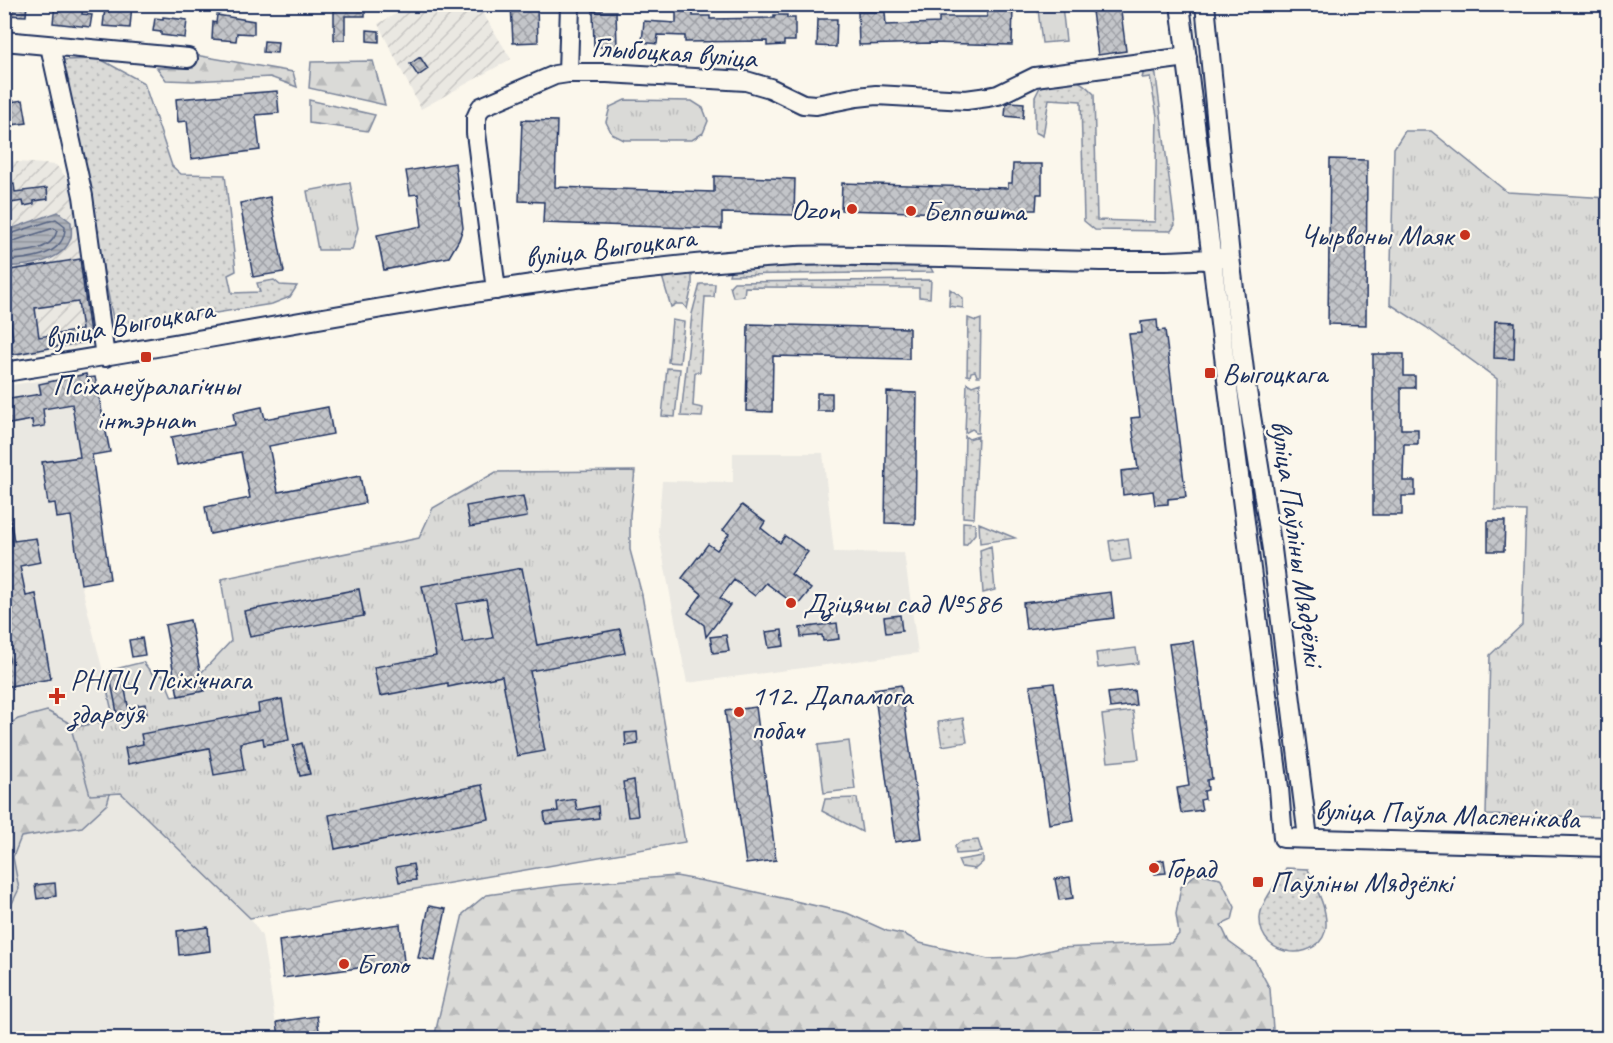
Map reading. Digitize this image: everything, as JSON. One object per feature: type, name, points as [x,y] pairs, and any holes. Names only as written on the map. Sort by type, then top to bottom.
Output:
[{"type":"street","points":[[568,73],[570,4]]},
{"type":"street","name":"вуліца Паўліны Мядзёлкі","points":[[1180,4],[1187,57],[1221,258],[1245,378],[1272,549],[1308,838]]},
{"type":"street","name":"вуліца Паўліны Мядзёлкі","points":[[1204,4],[1221,258],[1225,372],[1279,788],[1283,838]]},
{"type":"street","points":[[4,41],[188,58]]},
{"type":"street","points":[[50,46],[83,196],[105,357]]},
{"type":"street","name":"Глыбоцкая вуліца","points":[[496,290],[476,118],[481,107],[555,75],[607,73],[746,81],[770,88],[803,104],[816,105],[876,95],[966,100],[998,95],[1035,77],[1187,57]]},
{"type":"street","name":"вуліца Выгоцкага","points":[[4,372],[105,357],[342,314],[656,268],[800,256],[942,256],[1121,261],[1221,258]]},
{"type":"street","name":"вуліца Паўла Масленікава","points":[[1283,838],[1608,847]]},
{"type":"shaded area","points":[[411,5],[478,5],[511,59],[421,109],[378,24]]},
{"type":"shaded area","points":[[5,161],[56,165],[70,182],[85,245],[100,343],[5,358]]},
{"type":"shaded area","name":"РНПЦ Псіхічнага здароўя","points":[[86,374],[95,377],[110,452],[92,455],[110,579],[81,584],[115,720],[72,728],[121,793],[250,918],[262,936],[278,1038],[5,1038],[4,386]]},
{"type":"shaded area","name":"Дзіцячы сад №586","points":[[733,453],[823,453],[834,552],[904,553],[918,653],[687,683],[658,531],[662,481],[733,482]]},
{"type":"green space","points":[[1062,6],[1066,41],[1042,43],[1038,9]]},
{"type":"green space","points":[[195,55],[293,72],[297,87],[270,77],[166,80],[157,68],[193,68]]},
{"type":"green space","points":[[100,59],[144,83],[172,166],[181,174],[225,175],[236,271],[228,275],[232,293],[260,292],[257,283],[274,280],[280,285],[297,286],[290,297],[272,304],[115,329],[62,60]]},
{"type":"green space","points":[[373,61],[385,105],[309,88],[311,62]]},
{"type":"green space","points":[[1155,68],[1175,225],[1171,231],[1095,230],[1084,221],[1081,101],[1049,99],[1043,136],[1035,132],[1035,97],[1040,87],[1063,79],[1080,82],[1094,94],[1097,220],[1155,222],[1157,116],[1150,77],[1142,78],[1144,70]]},
{"type":"green space","points":[[309,100],[375,115],[368,131],[309,123]]},
{"type":"green space","points":[[625,100],[692,101],[703,108],[708,121],[703,133],[692,140],[624,140],[612,134],[606,122],[610,107]]},
{"type":"green space","points":[[1405,131],[1431,131],[1507,192],[1608,198],[1608,817],[1486,815],[1490,655],[1522,625],[1526,511],[1495,510],[1497,379],[1426,327],[1390,304],[1394,148]]},
{"type":"green space","points":[[350,183],[358,228],[352,250],[318,250],[307,191]]},
{"type":"green space","points":[[928,263],[933,272],[729,275],[731,267]]},
{"type":"green space","points":[[692,270],[692,286],[687,309],[683,304],[671,307],[661,273]]},
{"type":"green space","points":[[931,280],[930,298],[919,297],[919,288],[745,287],[744,296],[733,297],[730,286],[734,282]]},
{"type":"green space","points":[[700,284],[715,284],[714,297],[705,297],[700,372],[695,372],[693,406],[703,408],[702,417],[681,416],[692,314]]},
{"type":"green space","points":[[950,289],[963,298],[963,308],[949,306]]},
{"type":"green space","points":[[968,318],[976,321],[981,319],[980,376],[977,376],[975,371],[971,372],[970,376],[967,375]]},
{"type":"green space","points":[[672,320],[684,322],[680,363],[668,362]]},
{"type":"green space","points":[[667,368],[680,369],[675,417],[662,416]]},
{"type":"green space","points":[[967,383],[972,386],[980,383],[978,433],[972,429],[965,433]]},
{"type":"green space","points":[[965,436],[969,439],[978,436],[974,518],[963,517]]},
{"type":"green space","points":[[635,471],[630,515],[630,550],[642,595],[685,842],[250,918],[121,793],[90,795],[71,728],[114,720],[103,672],[143,662],[154,676],[163,675],[172,697],[204,691],[201,673],[231,641],[221,579],[419,538],[433,508],[496,472]]},
{"type":"green space","points":[[963,522],[975,523],[975,534],[966,545],[963,545]]},
{"type":"green space","points":[[979,523],[1015,538],[980,543]]},
{"type":"green space","points":[[1128,538],[1131,559],[1112,562],[1109,541]]},
{"type":"green space","points":[[991,546],[995,590],[983,593],[980,550]]},
{"type":"green space","points":[[1136,648],[1138,663],[1098,668],[1096,653]]},
{"type":"green space","points":[[47,711],[71,724],[98,724],[116,773],[107,804],[82,827],[21,837],[13,857],[19,889],[5,918],[5,726],[18,719]]},
{"type":"green space","points":[[1133,711],[1139,759],[1108,762],[1102,715]]},
{"type":"green space","points":[[963,718],[967,742],[942,746],[938,722]]},
{"type":"green space","points":[[849,741],[855,789],[824,793],[818,745]]},
{"type":"green space","points":[[857,798],[862,832],[822,811],[825,799]]},
{"type":"green space","points":[[978,840],[982,852],[956,854],[955,846],[960,842]]},
{"type":"green space","points":[[983,856],[983,862],[975,869],[961,867],[958,860]]},
{"type":"green space","points":[[1286,868],[1308,869],[1325,911],[1326,926],[1323,938],[1315,946],[1304,951],[1292,952],[1279,949],[1269,942],[1262,932],[1260,917],[1263,905]]},
{"type":"green space","points":[[1197,873],[1220,878],[1235,907],[1232,920],[1221,925],[1229,942],[1255,961],[1270,989],[1273,1029],[1269,1038],[434,1038],[463,914],[486,895],[563,885],[676,876],[847,913],[887,931],[906,935],[920,943],[988,959],[1017,958],[1059,948],[1171,943],[1179,934],[1176,914],[1181,887]]},
{"type":"water","points":[[58,212],[71,222],[71,237],[61,253],[33,264],[5,267],[5,231]]},
{"type":"building","points":[[4,4],[27,4],[26,16],[4,15]]},
{"type":"building","points":[[55,4],[83,4],[82,14],[92,15],[90,27],[53,23]]},
{"type":"building","points":[[110,4],[132,4],[130,28],[103,26],[105,8],[110,8]]},
{"type":"building","points":[[334,4],[365,4],[365,16],[345,16],[345,40],[334,40]]},
{"type":"building","points":[[511,4],[537,4],[538,42],[513,43]]},
{"type":"building","points":[[1091,4],[1120,4],[1126,51],[1098,55]]},
{"type":"building","points":[[987,5],[1013,6],[1012,45],[931,43],[859,45],[858,12],[885,12],[886,25],[939,23],[939,17],[987,17]]},
{"type":"building","points":[[676,7],[693,7],[693,16],[710,16],[710,19],[774,18],[774,15],[787,15],[787,18],[795,18],[795,41],[784,41],[784,45],[767,46],[767,41],[685,42],[685,36],[658,35],[657,44],[642,42],[644,21],[676,23]]},
{"type":"building","points":[[593,11],[616,11],[617,47],[594,47]]},
{"type":"building","points":[[217,15],[254,21],[254,34],[237,33],[236,41],[212,39],[213,22],[216,23]]},
{"type":"building","points":[[163,17],[187,20],[185,38],[161,35],[161,32],[153,31],[155,18],[163,19]]},
{"type":"building","points":[[818,19],[837,19],[836,47],[817,46]]},
{"type":"building","points":[[367,30],[379,31],[379,42],[367,41]]},
{"type":"building","points":[[264,41],[278,42],[277,53],[263,52]]},
{"type":"building","points":[[420,57],[428,69],[418,76],[410,64]]},
{"type":"building","points":[[277,91],[279,113],[256,115],[260,150],[191,159],[187,121],[178,122],[176,99]]},
{"type":"building","points":[[23,100],[27,123],[4,126],[4,103]]},
{"type":"building","points":[[1024,103],[1023,118],[1005,116],[1006,104]]},
{"type":"building","points":[[522,120],[557,121],[555,187],[714,192],[714,176],[795,179],[794,215],[722,213],[722,229],[543,223],[544,202],[519,201]]},
{"type":"building","points":[[1330,159],[1367,160],[1366,325],[1328,324]]},
{"type":"building","points":[[455,163],[463,228],[449,257],[384,270],[377,235],[422,226],[418,194],[410,195],[406,171]]},
{"type":"building","points":[[1013,164],[1042,164],[1042,194],[1037,194],[1036,210],[1022,210],[1022,215],[841,210],[842,183],[1008,188],[1008,183],[1012,183]]},
{"type":"building","points":[[14,184],[15,192],[47,188],[48,199],[34,201],[34,204],[24,206],[23,201],[4,204],[4,185]]},
{"type":"building","points":[[270,197],[284,272],[253,277],[240,203]]},
{"type":"building","points":[[80,259],[91,341],[4,356],[4,343],[13,341],[4,271]],"holes":[[[78,302],[82,330],[39,337],[35,308]]]},
{"type":"building","points":[[1157,320],[1158,331],[1165,330],[1186,497],[1168,499],[1168,504],[1155,505],[1153,491],[1123,495],[1121,471],[1138,469],[1131,418],[1140,417],[1129,334],[1142,333],[1141,322]]},
{"type":"building","points":[[1495,321],[1515,322],[1514,359],[1494,358]]},
{"type":"building","points":[[748,324],[909,328],[909,359],[773,356],[772,412],[746,411]]},
{"type":"building","points":[[1373,354],[1404,354],[1404,376],[1415,376],[1415,388],[1401,388],[1401,429],[1418,429],[1418,444],[1404,444],[1403,481],[1415,481],[1415,496],[1402,496],[1402,515],[1373,515]]},
{"type":"building","points":[[86,374],[87,378],[95,377],[110,452],[92,455],[110,579],[81,584],[71,516],[57,518],[55,503],[48,504],[42,462],[80,457],[72,404],[43,409],[45,426],[33,428],[32,420],[4,425],[4,400],[41,394],[39,384]]},
{"type":"building","points":[[887,392],[917,393],[915,524],[885,523]]},
{"type":"building","points":[[817,393],[832,393],[832,411],[817,411]]},
{"type":"building","points":[[262,407],[265,419],[328,407],[333,434],[269,446],[278,492],[360,476],[365,503],[210,534],[205,507],[250,498],[241,452],[177,465],[171,437],[235,425],[233,413]]},
{"type":"building","points":[[523,496],[527,517],[470,527],[466,506]]},
{"type":"building","points":[[742,505],[765,522],[761,528],[780,543],[785,536],[808,552],[791,574],[811,589],[797,606],[766,583],[755,596],[734,580],[720,598],[730,605],[706,637],[704,625],[688,613],[702,594],[682,578],[708,544],[717,550],[729,534],[723,530]]},
{"type":"building","points":[[10,517],[14,541],[36,538],[41,562],[20,566],[26,596],[36,594],[51,679],[4,687],[4,662],[9,661],[4,633],[4,518]]},
{"type":"building","points":[[1488,521],[1505,521],[1504,551],[1488,551]]},
{"type":"building","points":[[522,568],[537,645],[620,629],[625,653],[530,671],[545,751],[517,756],[502,676],[448,687],[448,683],[380,696],[374,667],[436,656],[422,586]],"holes":[[[486,599],[493,638],[463,643],[456,604]]]},
{"type":"building","points":[[359,589],[364,616],[250,637],[244,611]]},
{"type":"building","points":[[1111,592],[1114,618],[1026,629],[1023,603]]},
{"type":"building","points":[[900,615],[902,631],[886,633],[884,617]]},
{"type":"building","points":[[190,620],[204,691],[178,696],[165,625]]},
{"type":"building","points":[[837,623],[839,639],[823,641],[822,635],[801,637],[800,628]]},
{"type":"building","points":[[782,630],[784,646],[769,648],[766,632]]},
{"type":"building","points":[[726,635],[729,651],[713,653],[710,637]]},
{"type":"building","points":[[142,638],[145,655],[132,657],[129,640]]},
{"type":"building","points":[[1193,641],[1212,779],[1207,780],[1208,790],[1204,791],[1205,799],[1200,800],[1202,810],[1181,813],[1177,788],[1189,786],[1169,644]]},
{"type":"building","points":[[121,669],[130,716],[118,718],[109,672]]},
{"type":"building","points":[[1054,683],[1074,820],[1049,824],[1030,686]]},
{"type":"building","points":[[901,685],[922,838],[895,842],[874,689]]},
{"type":"building","points":[[1134,690],[1136,705],[1110,708],[1108,693]]},
{"type":"building","points":[[282,699],[289,740],[264,745],[263,738],[240,743],[244,770],[214,775],[209,748],[128,764],[125,748],[143,744],[141,734],[259,712],[258,704]]},
{"type":"building","points":[[145,704],[147,714],[135,716],[133,706]]},
{"type":"building","points":[[756,707],[776,860],[746,864],[725,711]]},
{"type":"building","points":[[637,732],[638,744],[626,746],[625,733]]},
{"type":"building","points":[[302,743],[310,774],[300,776],[293,746]]},
{"type":"building","points":[[634,780],[638,816],[628,817],[623,782]]},
{"type":"building","points":[[482,785],[489,819],[335,849],[329,815]]},
{"type":"building","points":[[575,799],[577,810],[598,806],[599,818],[546,824],[544,813],[558,811],[557,802]]},
{"type":"building","points":[[1164,860],[1166,873],[1155,874],[1153,862]]},
{"type":"building","points":[[413,864],[416,880],[399,882],[396,867]]},
{"type":"building","points":[[1070,877],[1073,898],[1059,900],[1055,879]]},
{"type":"building","points":[[55,883],[56,896],[37,899],[35,885]]},
{"type":"building","points":[[429,906],[446,909],[435,961],[418,958]]},
{"type":"building","points":[[400,924],[404,962],[283,978],[279,941]]},
{"type":"building","points":[[208,927],[210,951],[179,955],[177,931]]},
{"type":"building","points":[[317,1016],[320,1038],[279,1038],[277,1022]]},
{"type":"place","name":"Ozon","points":[[852,209]]},
{"type":"place","name":"Белпошта","points":[[911,211]]},
{"type":"place","name":"Чырвоны Маяк","points":[[1465,235]]},
{"type":"place","name":"Псіханеўралагічны інтэрнат","points":[[146,357]]},
{"type":"place","name":"Выгоцкага","points":[[1210,373]]},
{"type":"place","name":"Дзіцячы сад №586","points":[[791,603]]},
{"type":"place","name":"РНПЦ Псіхічнага здароўя","points":[[57,696]]},
{"type":"place","name":"112. Дапамога побач","points":[[739,712]]},
{"type":"place","name":"Горад","points":[[1154,868]]},
{"type":"place","name":"Паўліны Мядзёлкі","points":[[1258,882]]},
{"type":"place","name":"Бголо","points":[[344,964]]}]
